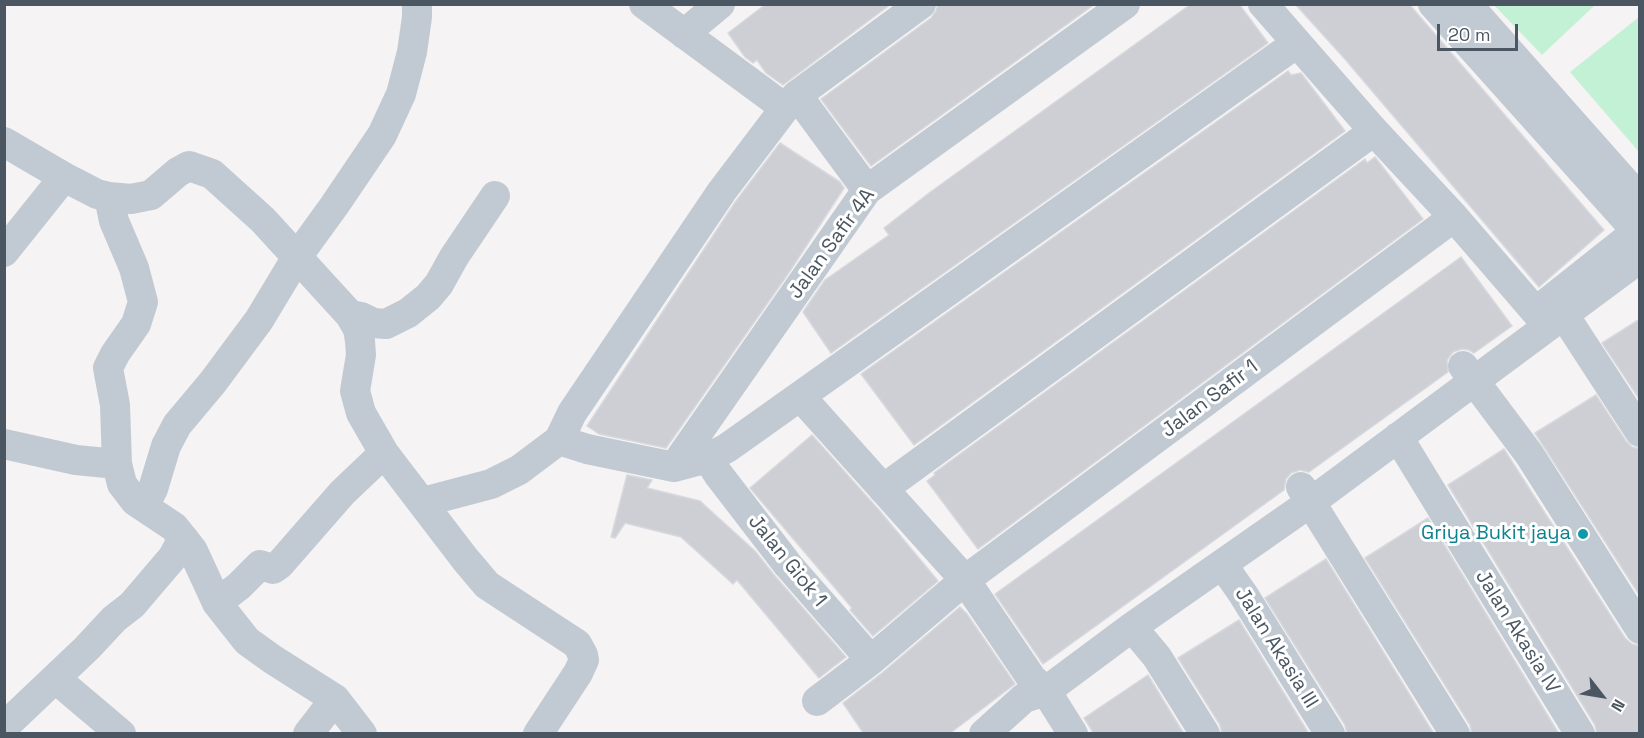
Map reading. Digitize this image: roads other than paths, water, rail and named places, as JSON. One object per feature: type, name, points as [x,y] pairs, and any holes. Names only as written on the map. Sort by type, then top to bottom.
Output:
[{"type":"street","points":[[144,506],[153,489],[166,446],[177,425],[213,382],[259,320],[297,257],[382,135],[401,94],[412,52],[417,4]]},
{"type":"street","points":[[644,4],[684,34],[791,102],[867,190]]},
{"type":"street","points":[[684,34],[720,4]]},
{"type":"street","points":[[423,502],[491,484],[519,470],[558,440],[572,413],[722,191],[791,102],[921,4]]},
{"type":"street","name":"Jalan Safir 4A","points":[[674,467],[867,190],[1125,4]]},
{"type":"street","points":[[1263,4],[1374,131],[1550,318],[1640,432]]},
{"type":"street","points":[[984,734],[1034,689],[1306,494],[1468,374],[1550,318],[1639,238],[1433,4]]},
{"type":"street","points":[[1467,4],[1640,199]]},
{"type":"street","points":[[558,440],[587,449],[674,467],[708,458],[727,448],[1297,43]]},
{"type":"street","points":[[883,489],[1374,131]]},
{"type":"street","points":[[4,142],[64,177],[97,194],[109,197],[131,199],[151,195],[178,172],[189,166],[212,174],[240,198],[350,315],[358,329],[361,355],[355,391],[361,413],[384,453],[487,585],[577,644],[583,655],[584,660],[578,673],[538,733]]},
{"type":"street","points":[[4,252],[64,177]]},
{"type":"street","points":[[350,315],[374,323],[386,324],[408,313],[428,297],[439,284],[454,257],[495,196]]},
{"type":"street","points":[[109,197],[114,221],[134,268],[143,302],[136,324],[108,368],[115,405],[117,464],[122,484],[135,501],[174,527],[183,538],[193,551],[217,603],[242,635],[257,649],[335,699],[362,734]]},
{"type":"street","name":"Jalan Safir 1","points":[[965,580],[1455,217]]},
{"type":"street","points":[[1034,689],[1132,627],[1222,564],[1306,494],[1398,437],[1468,374]]},
{"type":"street","points":[[1468,374],[1529,454],[1640,629]]},
{"type":"street","points":[[800,396],[965,580],[1034,689],[1073,734]]},
{"type":"street","name":"Jalan Akasia IV","points":[[1398,437],[1580,734]]},
{"type":"street","points":[[4,444],[76,460],[117,464]]},
{"type":"street","points":[[217,603],[240,586],[260,565],[273,569],[280,564],[342,493],[384,453]]},
{"type":"street","name":"Jalan Giok 1","points":[[708,458],[788,565],[870,660]]},
{"type":"street","points":[[1306,494],[1455,734]]},
{"type":"street","points":[[4,727],[138,598],[172,557],[183,538]]},
{"type":"street","name":"Jalan Akasia III","points":[[1222,564],[1330,734]]},
{"type":"street","points":[[818,701],[965,580]]},
{"type":"street","points":[[1132,627],[1156,657],[1205,734]]},
{"type":"street","points":[[56,678],[121,734]]},
{"type":"street","points":[[308,734],[335,699]]},
{"type":"place","name":"Griya Bukit jaya","points":[[1583,534]]}]
